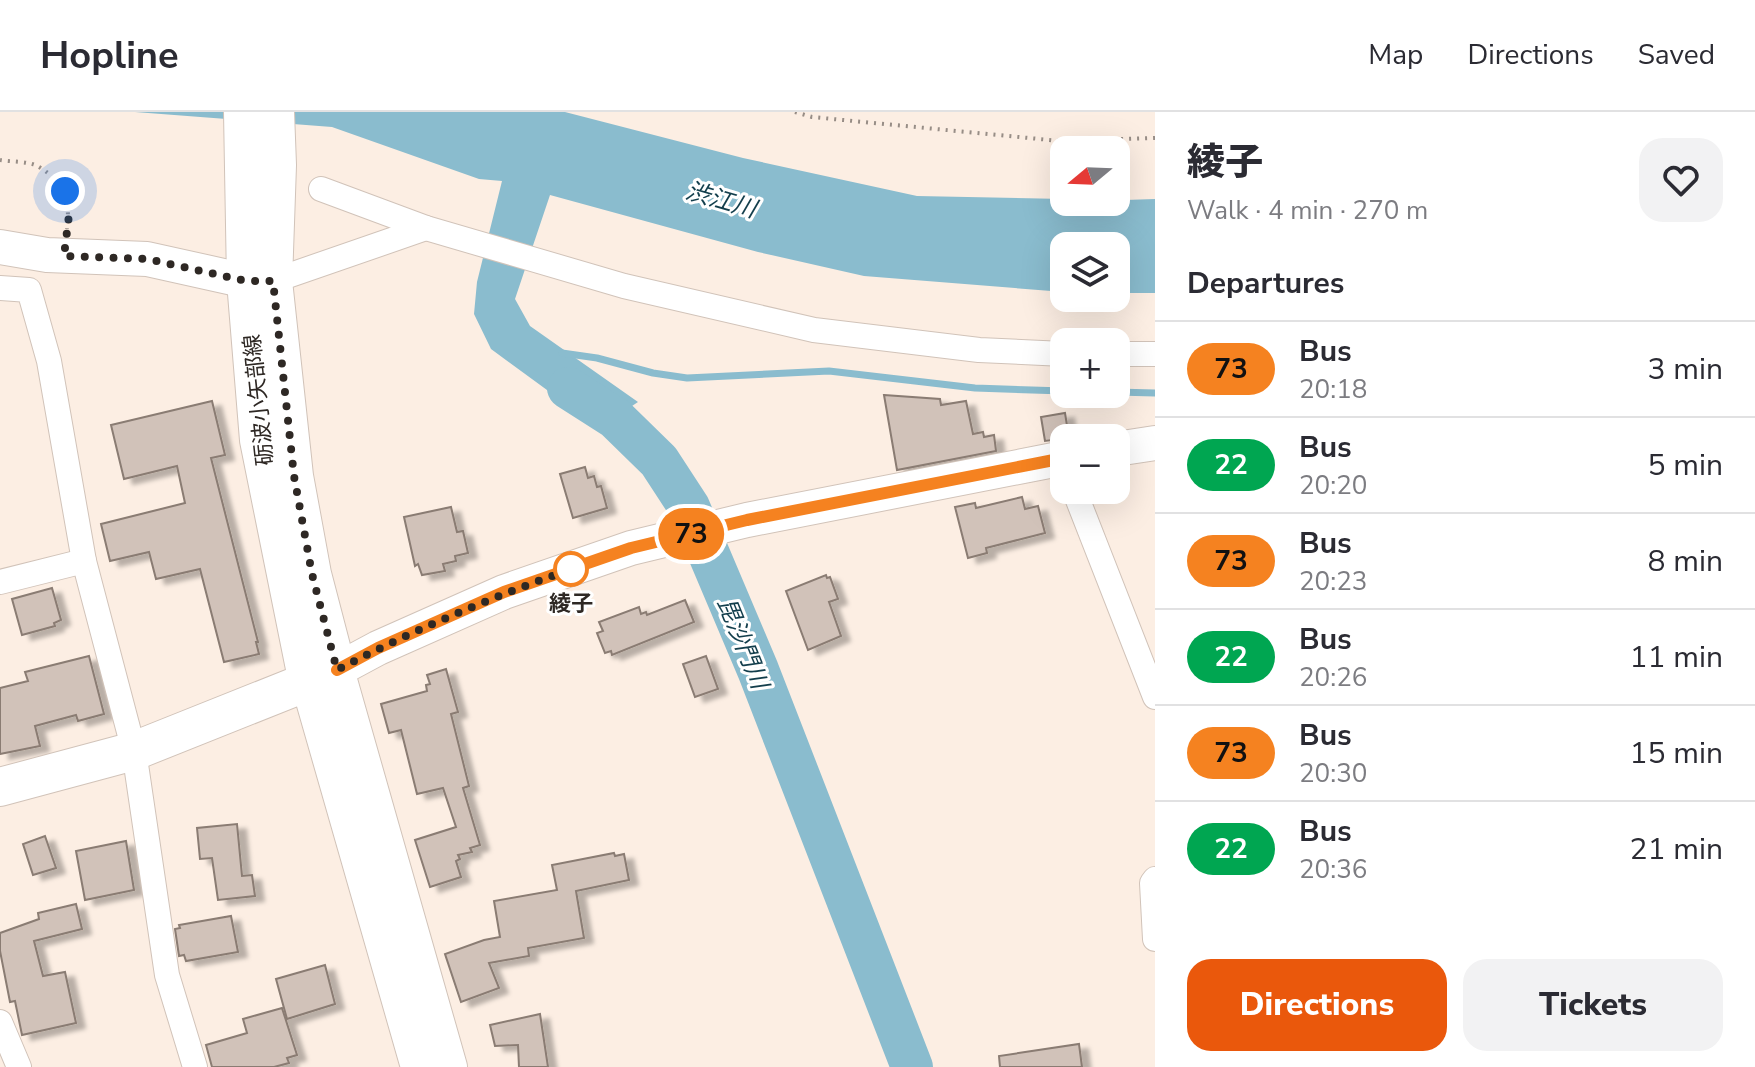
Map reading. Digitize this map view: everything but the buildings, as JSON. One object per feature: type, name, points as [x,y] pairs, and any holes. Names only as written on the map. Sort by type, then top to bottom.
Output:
[{"type":"main road","name":"砺波小矢部線","points":[[243,112],[261,162]]},
{"type":"main road","name":"砺波小矢部線","points":[[275,112],[261,162],[260,281],[312,574],[322,676]]},
{"type":"main road","points":[[0,787],[134,751],[322,676]]},
{"type":"street","points":[[321,189],[426,228],[624,286],[814,330],[979,350],[1050,353]]},
{"type":"street","points":[[0,247],[64,256],[147,259],[260,281],[426,228]]},
{"type":"street","points":[[0,288],[29,290],[49,361],[84,561],[134,751],[167,975],[195,1067]]},
{"type":"street","points":[[1130,354],[1155,354]]},
{"type":"street","points":[[1130,447],[1155,443]]},
{"type":"street","points":[[322,676],[504,592],[631,548],[721,526],[1050,463]]},
{"type":"street","points":[[1079,504],[1155,697]]},
{"type":"street","points":[[0,582],[84,561]]},
{"type":"street","points":[[322,676],[418,1067]]},
{"type":"street","points":[[322,676],[450,1067]]},
{"type":"street","points":[[1155,879],[1152,883],[1155,939]]},
{"type":"street","points":[[0,1022],[19,1067]]},
{"type":"path","points":[[795,112],[812,117],[1060,141],[1155,138]]},
{"type":"path","points":[[0,160],[38,166],[65,191],[69,215],[64,256]]},
{"type":"water","name":"渋江川","points":[[135,112],[565,112],[743,158],[917,196],[1050,199],[1050,216],[1130,216],[1130,200],[1155,199],[1155,293],[1130,293],[1130,232],[1050,232],[1050,291],[864,276],[758,252],[550,195],[515,299],[530,326],[638,402],[599,428],[491,349],[474,314],[477,282],[502,181],[479,179],[332,127]]},
{"type":"waterway","points":[[562,353],[687,378],[829,371],[975,388],[1050,391]]},
{"type":"waterway","name":"毘沙門川","points":[[568,388],[615,418],[659,461],[689,507],[758,670],[912,1067]]},
{"type":"waterway","points":[[1130,392],[1155,393]]},
{"type":"bus line","name":"73","points":[[337,670],[378,648],[504,592],[631,548],[747,520],[1050,461]]},
{"type":"place","name":"綾子","points":[[571,569]]},
{"type":"route","points":[[65,191],[69,215],[64,256],[147,259],[246,281],[273,281],[294,476],[312,574],[337,670],[378,648],[504,592],[580,566],[571,569]]}]
